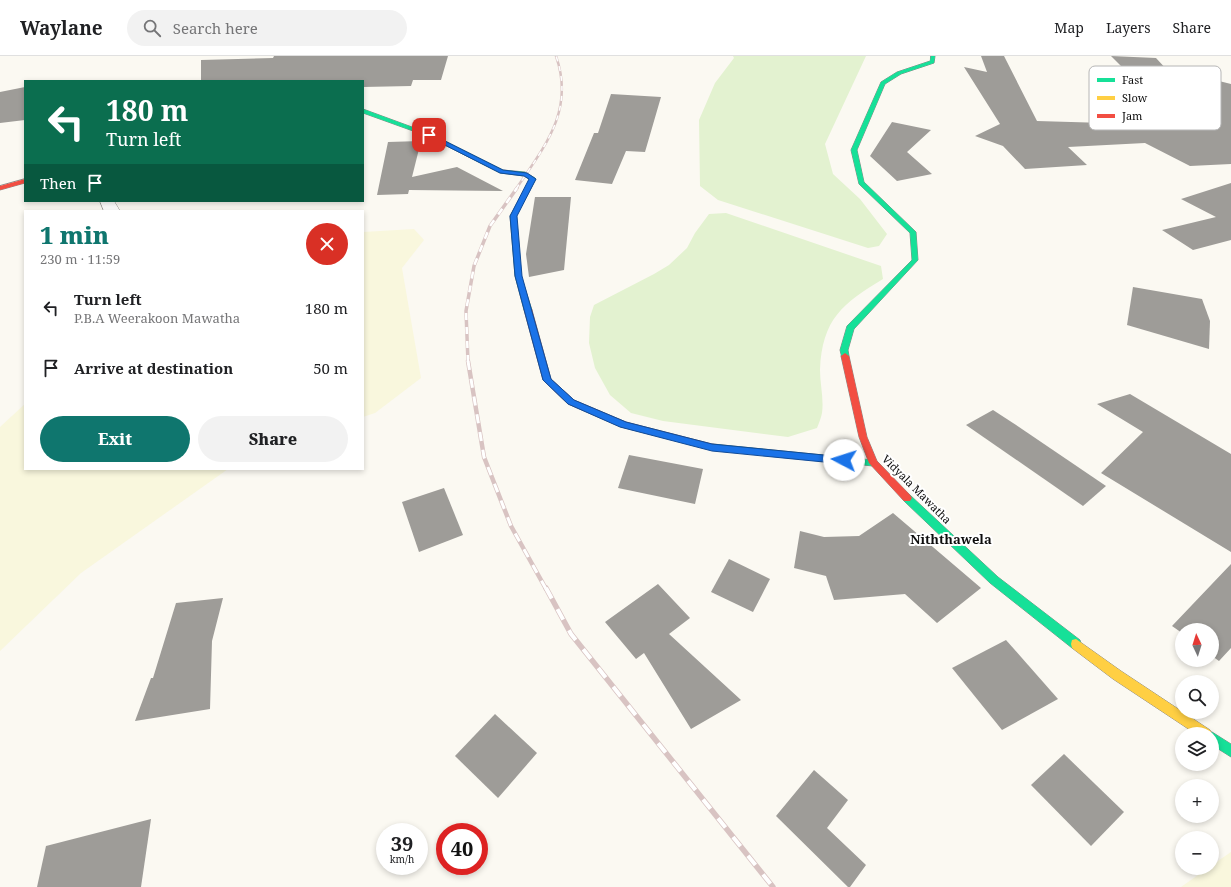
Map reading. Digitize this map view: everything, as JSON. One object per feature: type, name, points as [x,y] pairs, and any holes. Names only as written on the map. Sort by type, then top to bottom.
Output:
[{"type":"street","name":"Vidyala Mawatha","points":[[933,56],[932,62],[899,73],[883,83],[854,150],[861,183],[913,232],[915,260],[850,328],[844,350],[863,437],[873,463],[896,488],[994,580],[1117,675],[1195,727]]},
{"type":"street","points":[[364,111],[429,135],[502,172],[525,174],[533,179],[514,216],[518,276],[547,380],[571,402],[624,425],[712,447],[873,463]]},
{"type":"street","points":[[0,188],[24,181]]},
{"type":"street","points":[[1219,743],[1231,751]]},
{"type":"shaded area","points":[[414,229],[424,240],[402,268],[421,378],[375,413],[364,417],[364,232]]},
{"type":"shaded area","points":[[24,405],[24,470],[227,470],[81,573],[0,651],[0,427]]},
{"type":"shaded area","points":[[1231,852],[1231,887],[1181,887],[1198,875],[1219,875],[1219,860]]},
{"type":"green space","points":[[733,56],[866,56],[825,144],[833,174],[860,199],[887,234],[879,246],[868,248],[718,200],[700,186],[699,120],[715,83],[734,58]]},
{"type":"green space","points":[[726,213],[881,266],[883,279],[846,305],[837,314],[830,325],[822,352],[820,370],[822,413],[817,428],[788,437],[663,421],[631,413],[610,395],[595,368],[589,343],[590,317],[594,305],[669,265],[687,248],[695,233],[709,214]]},
{"type":"building","points":[[274,56],[448,56],[441,80],[413,80],[411,86],[364,87],[364,80],[201,80],[201,60],[273,58]]},
{"type":"building","points":[[981,56],[1004,56],[1037,121],[1089,123],[1089,130],[1221,130],[1221,82],[1231,84],[1231,164],[1190,166],[1145,143],[1068,147],[1087,165],[1025,169],[1003,146],[975,136],[1000,124],[964,67],[987,72]]},
{"type":"building","points":[[1111,56],[1156,58],[1163,66],[1121,66]]},
{"type":"building","points":[[24,87],[24,120],[0,123],[0,92]]},
{"type":"building","points":[[611,94],[661,97],[645,152],[626,151],[612,184],[575,180],[594,133],[598,133]]},
{"type":"building","points":[[892,122],[931,130],[907,152],[932,174],[897,181],[870,156]]},
{"type":"building","points":[[421,141],[412,177],[457,167],[503,191],[409,190],[408,194],[377,195],[388,142]]},
{"type":"building","points":[[1231,183],[1231,240],[1193,250],[1162,230],[1216,217],[1181,199]]},
{"type":"building","points":[[535,197],[571,197],[564,270],[529,277],[526,254]]},
{"type":"building","points":[[1133,287],[1202,299],[1210,321],[1209,349],[1127,325]]},
{"type":"building","points":[[1130,394],[1231,454],[1231,552],[1101,473],[1143,432],[1097,404]]},
{"type":"building","points":[[993,410],[1106,486],[1083,506],[966,425]]},
{"type":"building","points":[[629,455],[703,469],[695,504],[618,488]]},
{"type":"building","points":[[444,488],[463,535],[419,552],[402,502]]},
{"type":"building","points":[[893,513],[981,588],[937,623],[905,594],[834,600],[826,576],[794,568],[800,531],[824,537],[859,536]]},
{"type":"building","points":[[729,559],[770,579],[753,612],[711,592]]},
{"type":"building","points":[[1231,564],[1231,648],[1219,661],[1219,623],[1175,623],[1175,628],[1172,626]]},
{"type":"building","points":[[658,584],[690,618],[669,634],[741,700],[691,729],[644,653],[636,659],[605,622]]},
{"type":"building","points":[[223,598],[212,641],[210,709],[135,721],[151,678],[153,678],[176,603]]},
{"type":"building","points":[[1006,640],[1058,699],[1002,730],[952,668]]},
{"type":"building","points":[[495,714],[537,753],[498,798],[455,756]]},
{"type":"building","points":[[1064,754],[1124,812],[1091,846],[1031,785]]},
{"type":"building","points":[[814,770],[848,800],[827,828],[866,865],[850,887],[848,887],[776,816]]},
{"type":"building","points":[[151,819],[141,887],[37,887],[46,846]]},
{"type":"railway","points":[[516,189],[537,158],[554,127],[562,94],[561,75],[556,56]]},
{"type":"railway","points":[[468,362],[466,311],[474,266],[490,226],[517,188]]},
{"type":"railway","points":[[468,361],[484,457],[511,526],[546,589]]},
{"type":"railway","points":[[546,588],[571,634],[773,887]]},
{"type":"traffic: fast","points":[[845,356],[844,350],[850,328],[915,260],[913,232],[861,183],[854,150],[883,83],[899,73],[932,62],[933,56]]},
{"type":"traffic: fast","points":[[364,111],[429,135],[502,172],[525,174],[533,179],[513,216],[518,276],[528,310]]},
{"type":"traffic: fast","points":[[713,447],[873,463]]},
{"type":"traffic: fast","points":[[907,498],[994,580],[1076,644]]},
{"type":"traffic: fast","points":[[1219,743],[1231,751]]},
{"type":"traffic: slow","points":[[1076,644],[1117,675],[1195,727]]},
{"type":"traffic: jam","points":[[0,188],[24,181]]},
{"type":"traffic: jam","points":[[528,310],[547,380],[571,402],[624,425],[713,447]]},
{"type":"traffic: jam","points":[[845,356],[863,437],[873,463],[907,498]]},
{"type":"district","name":"Niththawela","points":[[951,539]]},
{"type":"route","points":[[429,135],[502,172],[525,174],[533,179],[514,216],[518,276],[547,380],[571,402],[624,425],[712,447],[844,460]]}]
